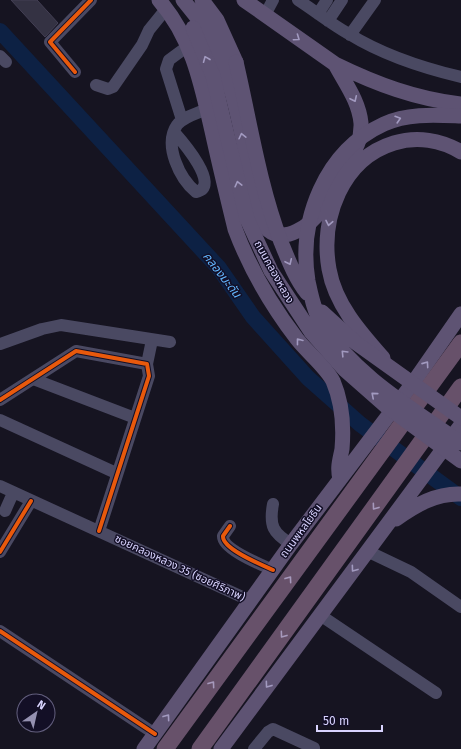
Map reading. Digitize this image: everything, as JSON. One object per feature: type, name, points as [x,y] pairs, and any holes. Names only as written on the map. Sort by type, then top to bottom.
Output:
[{"type":"highway","name":"ถนนพหลโยธิน","points":[[165,749],[376,460],[393,423],[461,343]]},
{"type":"highway","points":[[200,749],[461,387]]},
{"type":"main road","points":[[183,0],[205,29],[223,65],[234,105],[260,217],[267,229],[274,234],[288,234],[300,230],[311,222],[320,212],[340,174],[356,150],[360,138],[361,123],[358,109],[335,64]]},
{"type":"main road","name":"ถนนคลองหลวง","points":[[202,0],[217,20],[236,62],[262,181],[275,226],[289,263],[305,290],[324,313],[356,343],[461,418]]},
{"type":"main road","points":[[244,0],[335,64],[383,86],[421,98],[461,104]]},
{"type":"main road","points":[[166,3],[188,46],[200,80],[235,228],[243,250],[269,300],[302,345],[332,379],[341,403],[342,450],[337,469],[340,479]]},
{"type":"main road","name":"ถนนคลองหลวง","points":[[166,3],[193,28],[213,76],[247,219],[260,251],[282,290],[311,332],[344,369],[386,406],[461,462]]},
{"type":"main road","points":[[461,116],[431,115],[405,117],[385,123],[357,139],[339,158],[320,190],[308,227],[306,254],[308,278],[315,309],[321,322],[341,351],[372,378],[461,443]]},
{"type":"main road","points":[[394,370],[355,326],[334,288],[329,269],[327,245],[329,223],[337,197],[350,173],[358,164],[374,151],[403,140],[414,139],[444,144],[461,152]]},
{"type":"main road","points":[[225,188],[252,246],[261,249],[265,247],[271,242],[274,234]]},
{"type":"main road","name":"ถนนพหลโยธิน","points":[[144,749],[272,570],[362,450],[393,423],[461,314]]},
{"type":"main road","points":[[221,749],[461,425]]},
{"type":"main road","points":[[385,526],[416,505],[432,498],[449,494],[461,494]]},
{"type":"street","points":[[75,72],[50,42],[91,0]]},
{"type":"street","points":[[265,15],[273,0]]},
{"type":"street","points":[[298,0],[350,35],[383,52],[441,72],[461,77]]},
{"type":"street","points":[[318,14],[327,0]]},
{"type":"street","points":[[328,21],[342,0]]},
{"type":"street","points":[[350,35],[375,0]]},
{"type":"street","points":[[96,85],[108,89],[113,87],[142,45],[149,30],[166,3]]},
{"type":"street","points":[[182,120],[169,82],[166,66],[174,56],[188,46]]},
{"type":"street","points":[[174,132],[177,125],[182,120],[207,109]]},
{"type":"street","points":[[0,344],[42,329],[61,325],[170,342]]},
{"type":"street","points":[[99,531],[116,473],[149,376],[147,364],[152,340]]},
{"type":"street","points":[[0,400],[76,351],[147,364]]},
{"type":"street","points":[[33,378],[135,418]]},
{"type":"street","points":[[0,420],[116,473]]},
{"type":"street","name":"ซอยคลองหลวง 35 (ซอยศิริภาพ)","points":[[0,486],[31,502],[99,531],[251,601]]},
{"type":"street","points":[[5,511],[13,493]]},
{"type":"street","points":[[0,552],[31,502]]},
{"type":"street","points":[[273,504],[272,523],[276,534],[291,544]]},
{"type":"street","points":[[230,526],[223,536],[224,542],[236,552],[272,570]]},
{"type":"street","points":[[367,551],[411,572],[461,607]]},
{"type":"street","points":[[320,615],[436,694]]},
{"type":"street","points":[[0,631],[155,734]]},
{"type":"street","points":[[254,749],[268,732],[273,729],[314,748]]},
{"type":"building","points":[[11,0],[37,0],[58,23],[45,37]]},
{"type":"waterway","name":"คลองมะดัน","points":[[0,31],[219,268],[253,317],[308,378],[360,424],[461,498]]},
{"type":"cycle path","points":[[75,72],[50,42],[91,0]]},
{"type":"cycle path","points":[[0,400],[76,351],[147,364],[149,376],[99,531]]},
{"type":"cycle path","points":[[0,552],[31,501]]},
{"type":"cycle path","points":[[230,526],[223,536],[224,541],[235,551],[273,570]]},
{"type":"cycle path","points":[[0,631],[155,734]]}]
